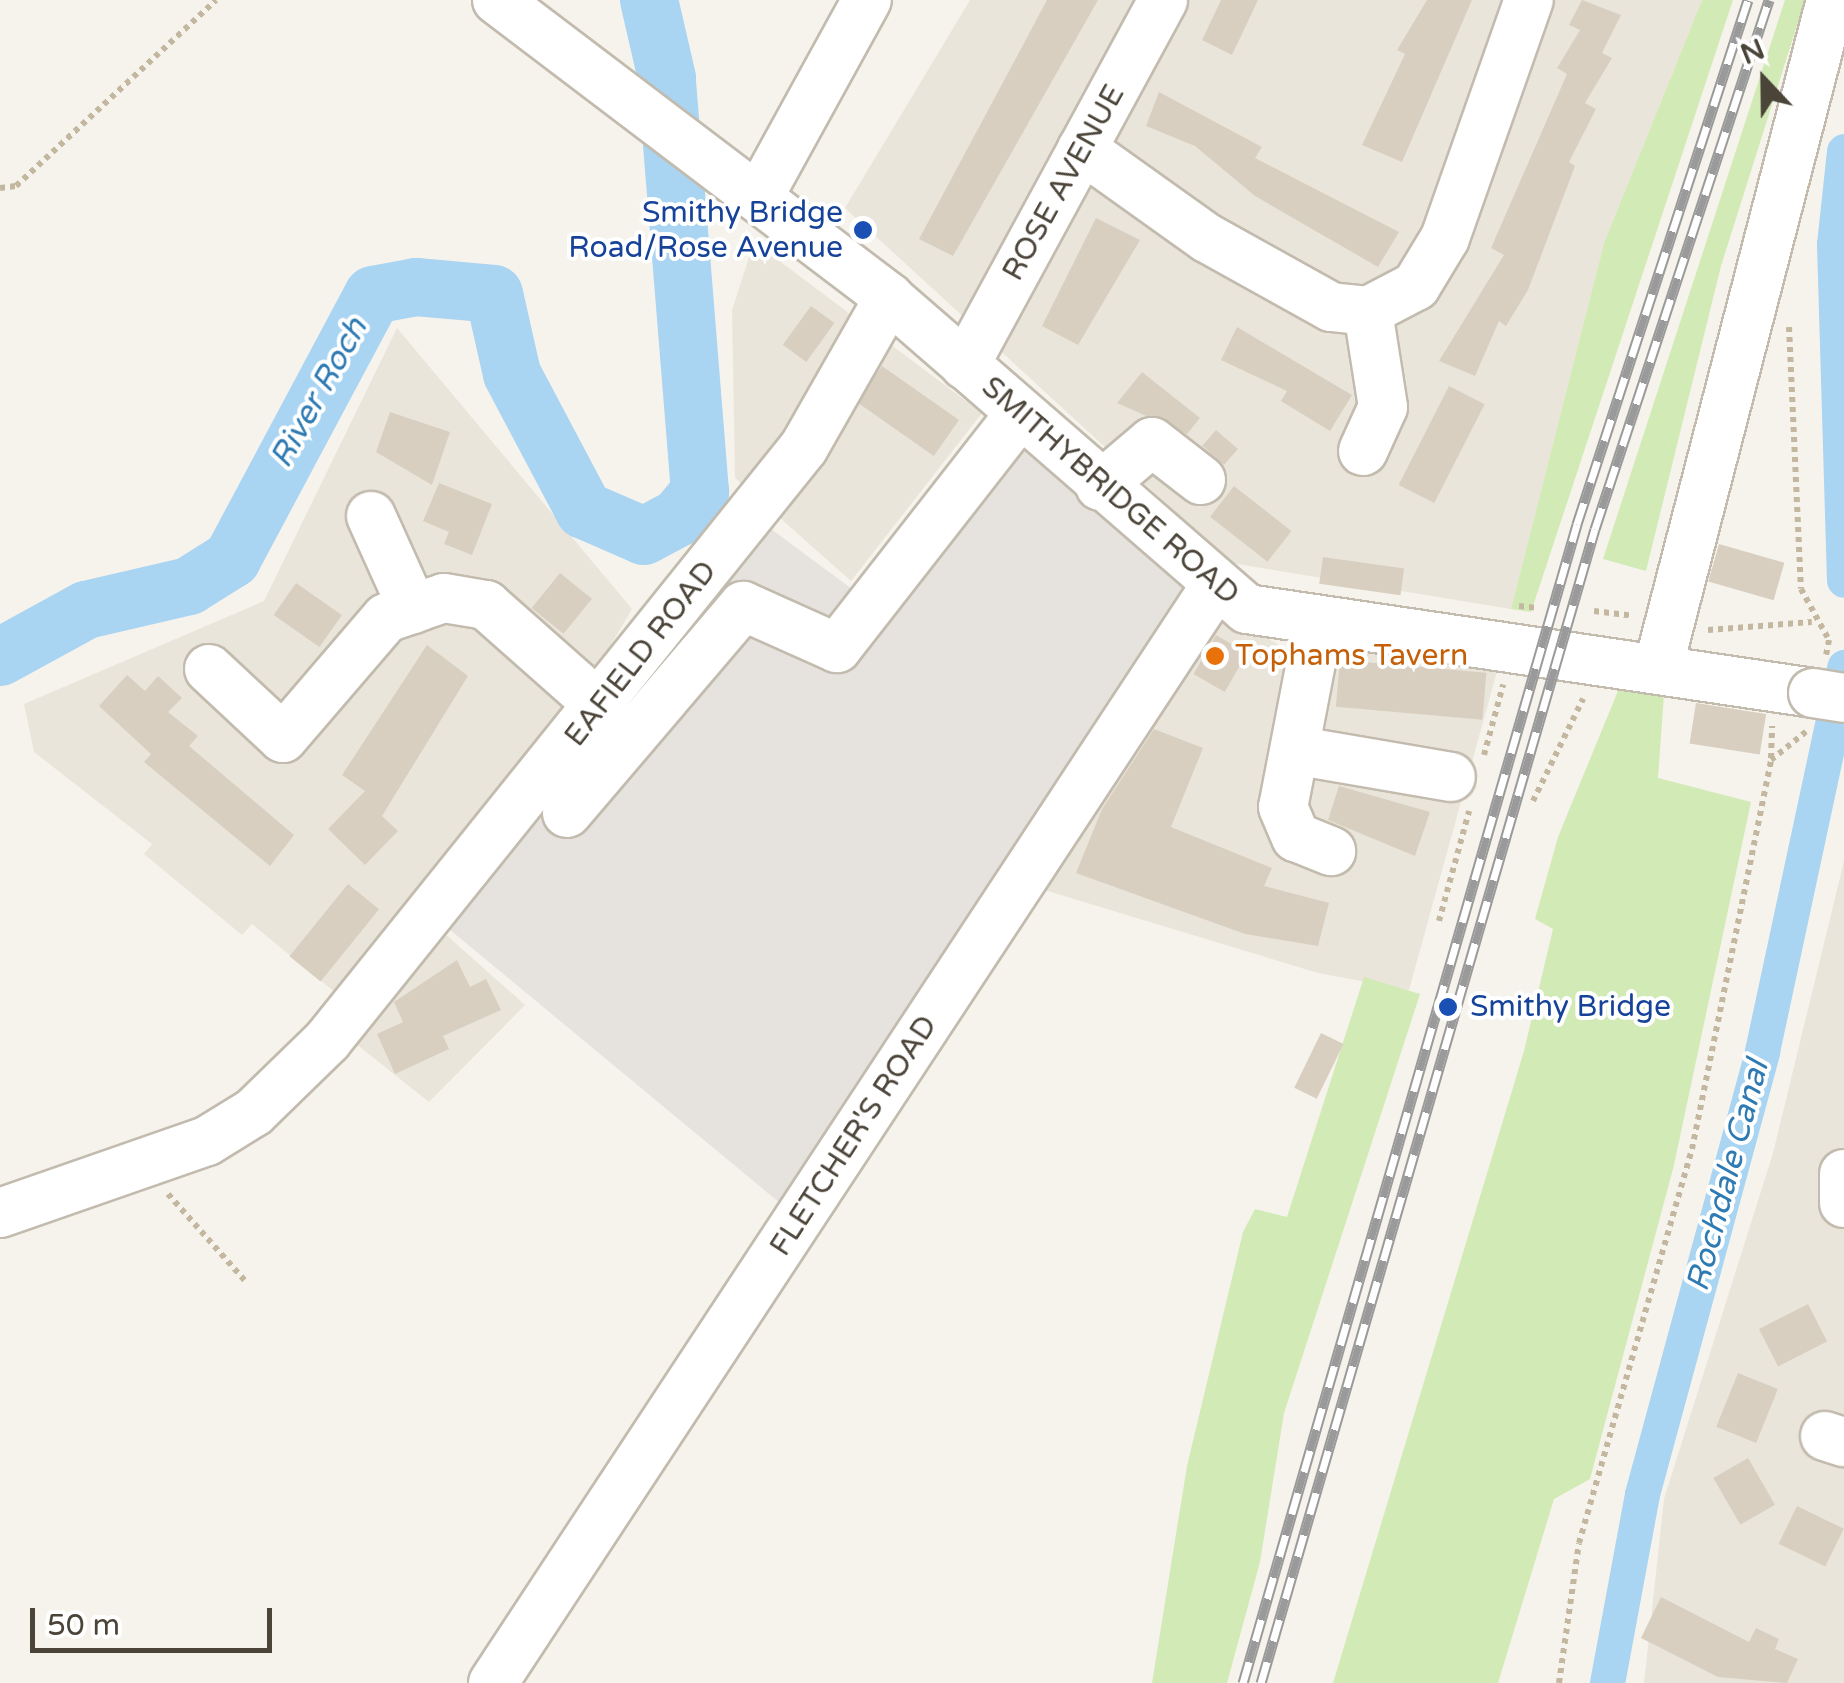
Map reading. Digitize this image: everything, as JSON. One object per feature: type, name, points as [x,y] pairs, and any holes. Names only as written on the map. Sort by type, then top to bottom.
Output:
[{"type":"street","name":"SMITHYBRIDGE ROAD","points":[[497,0],[889,298],[1214,588],[1247,609],[1318,626],[1602,658],[1654,636],[1815,702]]},
{"type":"street","points":[[758,198],[867,0]]},
{"type":"street","name":"ROSE AVENUE","points":[[965,365],[1163,0]]},
{"type":"street","points":[[1082,149],[1207,238],[1331,307],[1368,311],[1416,286],[1445,238],[1529,0]]},
{"type":"street","points":[[1654,636],[1831,0]]},
{"type":"street","name":"EAFIELD ROAD","points":[[0,1213],[154,1160],[254,1112],[369,994],[804,447],[889,298]]},
{"type":"street","points":[[1363,451],[1383,407],[1368,311]]},
{"type":"street","points":[[567,813],[744,606],[837,648],[1020,414]]},
{"type":"street","points":[[1100,486],[1152,442],[1201,480]]},
{"type":"street","points":[[371,516],[413,609]]},
{"type":"street","name":"FLETCHER'S ROAD","points":[[492,1683],[1214,588]]},
{"type":"street","points":[[209,670],[283,738],[386,618],[444,598],[486,605],[600,706]]},
{"type":"street","points":[[1318,626],[1299,752],[1283,807],[1296,837],[1331,852]]},
{"type":"street","points":[[1299,752],[1451,777]]},
{"type":"street","points":[[1844,1174],[1844,1203]]},
{"type":"path","points":[[0,188],[16,186],[216,0]]},
{"type":"path","points":[[1771,760],[1815,702],[1828,640],[1812,622],[1801,589],[1788,304]]},
{"type":"path","points":[[1594,611],[1654,636],[1812,622]]},
{"type":"path","points":[[1532,801],[1602,658]]},
{"type":"path","points":[[1559,1683],[1579,1543],[1692,1149],[1771,760],[1772,716],[1815,702]]},
{"type":"path","points":[[154,1160],[172,1204],[247,1283]]},
{"type":"shaded area","points":[[970,0],[1702,0],[1604,243],[1511,609],[1231,563],[845,208]]},
{"type":"shaded area","points":[[754,242],[982,413],[851,581],[735,478],[732,310]]},
{"type":"shaded area","points":[[397,328],[632,609],[442,931],[525,1005],[429,1102],[341,1032],[342,998],[252,924],[242,935],[144,854],[152,844],[34,752],[24,704],[264,601]]},
{"type":"shaded area","points":[[999,412],[1204,591],[792,1213],[449,929],[759,520],[856,592]]},
{"type":"shaded area","points":[[1220,610],[1282,647],[1501,657],[1409,990],[1318,973],[1041,889]]},
{"type":"shaded area","points":[[1844,861],[1844,1683],[1644,1683],[1664,1499],[1773,1153]]},
{"type":"green space","points":[[1702,0],[1733,0],[1531,612],[1511,609],[1604,243]]},
{"type":"green space","points":[[1785,0],[1805,0],[1721,266],[1646,571],[1603,559]]},
{"type":"green space","points":[[1620,686],[1664,694],[1658,778],[1751,802],[1674,1165],[1590,1479],[1554,1499],[1498,1683],[1333,1683],[1524,1051],[1553,929],[1535,919],[1558,837]]},
{"type":"green space","points":[[1364,977],[1420,994],[1284,1413],[1260,1562],[1227,1683],[1152,1683],[1187,1466],[1243,1232],[1255,1209],[1287,1217]]},
{"type":"building","points":[[1047,0],[1098,0],[953,256],[919,239]]},
{"type":"building","points":[[1221,0],[1258,0],[1232,55],[1202,40]]},
{"type":"building","points":[[1427,0],[1472,0],[1402,162],[1362,145],[1405,54],[1397,50]]},
{"type":"building","points":[[1582,0],[1621,15],[1602,53],[1612,58],[1585,103],[1596,109],[1569,162],[1575,166],[1528,290],[1506,326],[1499,321],[1475,376],[1439,361],[1504,255],[1491,248],[1567,74],[1557,68],[1580,30],[1569,25]]},
{"type":"building","points":[[1159,92],[1262,147],[1255,158],[1399,232],[1378,267],[1255,196],[1195,146],[1146,126]]},
{"type":"building","points":[[1096,218],[1140,240],[1078,345],[1042,326]]},
{"type":"building","points":[[811,306],[834,323],[806,362],[783,345]]},
{"type":"building","points":[[1237,327],[1352,395],[1330,431],[1281,401],[1287,391],[1221,360]]},
{"type":"building","points":[[882,366],[959,420],[934,456],[857,402]]},
{"type":"building","points":[[1142,372],[1200,418],[1187,434],[1117,403]]},
{"type":"building","points":[[1449,386],[1485,404],[1434,503],[1399,485]]},
{"type":"building","points":[[390,412],[450,432],[432,485],[376,452]]},
{"type":"building","points":[[1216,430],[1238,449],[1224,465],[1202,446]]},
{"type":"building","points":[[439,483],[492,504],[472,555],[444,544],[449,532],[423,521]]},
{"type":"building","points":[[1234,486],[1292,531],[1268,562],[1210,517]]},
{"type":"building","points":[[1719,544],[1784,563],[1774,600],[1708,581]]},
{"type":"building","points":[[1323,557],[1404,568],[1400,595],[1319,584]]},
{"type":"building","points":[[560,573],[592,599],[564,634],[532,608]]},
{"type":"building","points":[[296,583],[342,615],[320,647],[274,615]]},
{"type":"building","points":[[1216,635],[1247,653],[1225,692],[1194,674]]},
{"type":"building","points":[[427,645],[468,676],[382,816],[398,831],[365,865],[328,829],[365,791],[342,775]]},
{"type":"building","points":[[1340,660],[1486,673],[1482,720],[1336,707]]},
{"type":"building","points":[[127,675],[145,691],[158,676],[182,698],[168,712],[198,736],[189,746],[294,835],[270,866],[144,762],[151,754],[99,706]]},
{"type":"building","points":[[1696,703],[1766,714],[1760,755],[1690,743]]},
{"type":"building","points":[[1154,729],[1203,748],[1171,827],[1272,868],[1264,886],[1329,903],[1318,946],[1245,934],[1076,873],[1102,809]]},
{"type":"building","points":[[1339,786],[1430,812],[1415,856],[1328,820]]},
{"type":"building","points":[[348,884],[379,909],[321,981],[289,956]]},
{"type":"building","points":[[457,960],[470,987],[486,979],[501,1010],[443,1036],[449,1049],[395,1074],[377,1034],[403,1022],[394,1002]]},
{"type":"building","points":[[1321,1033],[1343,1044],[1317,1099],[1294,1088]]},
{"type":"building","points":[[1808,1304],[1827,1341],[1778,1366],[1759,1329]]},
{"type":"building","points":[[1738,1373],[1778,1389],[1756,1443],[1716,1427]]},
{"type":"building","points":[[1748,1458],[1775,1505],[1740,1525],[1713,1478]]},
{"type":"building","points":[[1797,1506],[1844,1529],[1825,1567],[1779,1544]]},
{"type":"building","points":[[1661,1597],[1749,1642],[1756,1628],[1779,1639],[1775,1649],[1798,1659],[1787,1683],[1718,1677],[1641,1638]]},
{"type":"waterway","name":"River Roch","points":[[0,657],[86,610],[189,586],[232,559],[373,295],[416,287],[494,294],[512,374],[584,510],[644,536],[679,517],[700,492],[667,78],[649,0]]},
{"type":"waterway","name":"Rochdale Canal","points":[[1844,151],[1834,244],[1844,580]]},
{"type":"waterway","name":"Rochdale Canal","points":[[1607,1683],[1642,1494],[1762,1051],[1844,667]]},
{"type":"railway","points":[[1243,1683],[1577,524],[1748,0]]},
{"type":"railway","points":[[1261,1683],[1595,529],[1769,0]]},
{"type":"place","name":"Smithy Bridge Road/Rose Avenue","points":[[863,230]]},
{"type":"place","name":"Tophams Tavern","points":[[1215,656]]},
{"type":"place","name":"Smithy Bridge","points":[[1448,1007]]}]
